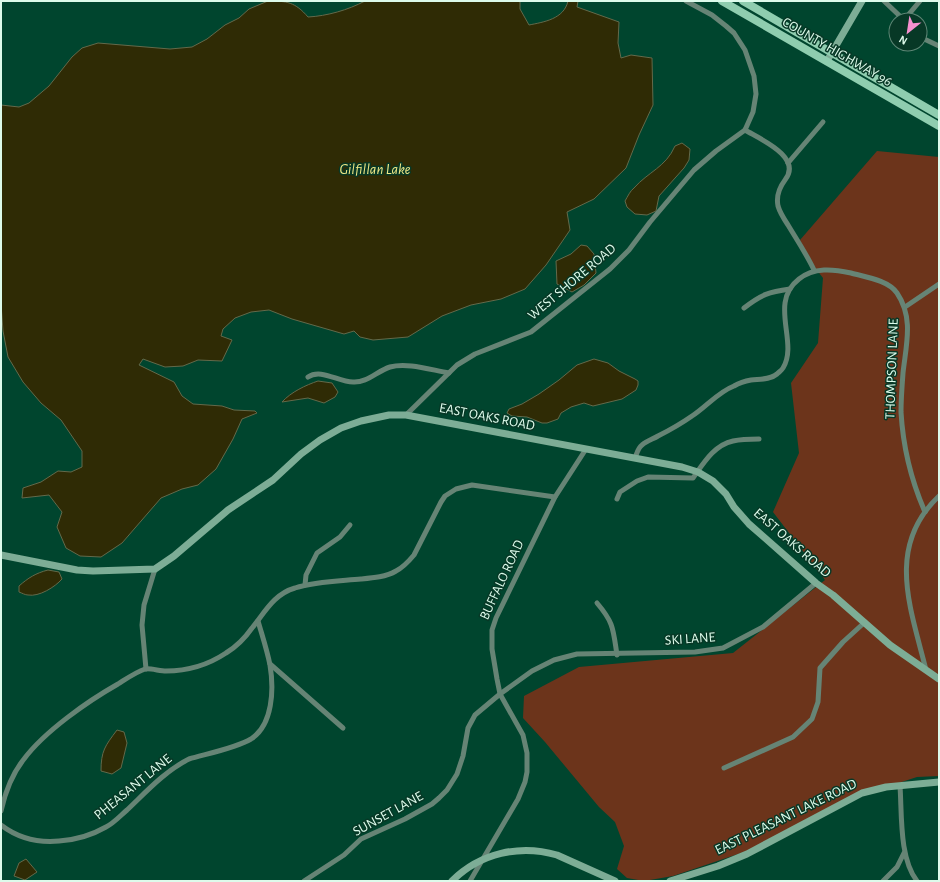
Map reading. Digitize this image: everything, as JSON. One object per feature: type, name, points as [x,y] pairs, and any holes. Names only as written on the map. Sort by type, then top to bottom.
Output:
[{"type":"main road","name":"COUNTY HIGHWAY 96","points":[[722,1],[939,126]]},
{"type":"main road","name":"COUNTY HIGHWAY 96","points":[[743,1],[939,115]]},
{"type":"street","points":[[635,458],[638,450],[644,444],[691,417],[724,391],[741,383],[771,378],[783,368],[788,351],[785,303],[790,289],[798,279],[814,270],[782,216],[778,204],[778,192],[780,186],[789,172],[788,163],[784,154],[745,130],[753,112],[756,94],[754,76],[747,55],[740,42],[726,26],[686,1]]},
{"type":"street","points":[[827,61],[862,1]]},
{"type":"street","points":[[884,1],[896,12]]},
{"type":"street","points":[[911,12],[920,1]]},
{"type":"street","points":[[928,41],[939,46]]},
{"type":"street","points":[[788,163],[823,122]]},
{"type":"street","name":"WEST SHORE ROAD","points":[[406,414],[457,365],[475,354],[522,336],[539,327],[610,269],[629,250],[650,222],[694,170],[716,151],[745,130]]},
{"type":"street","name":"THOMPSON LANE","points":[[814,270],[838,270],[886,284],[892,287],[898,294],[905,307],[908,333],[902,392],[902,430],[910,471],[925,512]]},
{"type":"street","points":[[905,307],[939,284]]},
{"type":"street","points":[[744,308],[759,296],[790,289]]},
{"type":"street","points":[[308,377],[311,374],[319,374],[346,381],[357,382],[385,369],[398,366],[448,373]]},
{"type":"street","name":"EAST OAKS ROAD","points":[[154,569],[174,556],[228,510],[273,480],[306,450],[320,440],[341,428],[361,421],[406,414],[682,467],[705,475],[720,487],[741,516],[749,524],[816,583],[865,622],[890,645],[939,679]]},
{"type":"street","points":[[617,499],[620,492],[642,478],[654,476],[693,478],[712,453],[720,446],[733,441],[758,439]]},
{"type":"street","name":"BUFFALO ROAD","points":[[470,881],[518,799],[522,791],[527,772],[527,753],[523,735],[500,694],[492,648],[492,630],[496,618],[554,497],[586,449]]},
{"type":"street","points":[[1,811],[12,778],[17,768],[31,750],[54,729],[89,702],[126,679],[146,669],[166,671],[188,669],[208,663],[236,646],[248,634],[266,608],[279,596],[294,588],[305,585],[381,577],[396,571],[414,555],[441,502],[451,492],[463,486],[472,485],[554,497]]},
{"type":"street","points":[[926,670],[909,599],[906,564],[910,541],[917,526],[925,512],[939,496]]},
{"type":"street","points":[[305,585],[306,576],[317,553],[340,537],[350,525]]},
{"type":"street","points":[[1,555],[77,570],[93,571],[154,569],[144,605],[142,625],[146,669]]},
{"type":"street","name":"SKI LANE","points":[[500,694],[532,671],[554,660],[577,654],[590,653],[616,655],[695,652],[723,648],[763,627],[816,583]]},
{"type":"street","points":[[597,603],[612,624],[616,655]]},
{"type":"street","name":"PHEASANT LANE","points":[[1,825],[24,838],[42,842],[64,841],[76,838],[107,827],[181,763],[189,759],[244,742],[256,735],[265,724],[269,711],[272,681],[270,664],[258,621]]},
{"type":"street","points":[[724,768],[793,737],[812,719],[818,702],[820,668],[843,642],[865,622]]},
{"type":"street","points":[[270,664],[343,728]]},
{"type":"street","name":"SUNSET LANE","points":[[304,881],[344,856],[362,840],[405,819],[432,804],[439,798],[447,790],[461,765],[468,728],[475,714],[500,694]]},
{"type":"street","name":"EAST PLEASANT LAKE ROAD","points":[[670,881],[718,866],[747,854],[862,793],[886,787],[939,782]]},
{"type":"street","points":[[900,786],[904,854],[910,870],[917,881]]},
{"type":"street","points":[[452,881],[464,871],[482,861],[504,852],[521,850],[537,850],[558,855],[615,881]]},
{"type":"street","points":[[883,881],[897,867],[904,854]]},
{"type":"shaded area","points":[[877,151],[939,157],[939,776],[917,777],[837,803],[747,851],[673,876],[644,881],[627,878],[617,869],[624,846],[615,822],[599,807],[523,718],[524,696],[579,667],[733,653],[825,580],[773,512],[799,453],[791,383],[818,343],[823,278],[806,256],[800,240]]},
{"type":"water","name":"Gilfillan Lake","points":[[268,1],[280,1],[295,5],[308,17],[337,12],[365,1],[520,1],[520,9],[529,25],[553,19],[562,12],[568,1],[578,1],[577,7],[619,22],[618,43],[621,58],[631,55],[652,58],[653,105],[626,168],[594,199],[567,212],[570,230],[546,265],[525,289],[501,299],[471,305],[442,316],[408,337],[373,340],[360,337],[354,331],[344,334],[292,319],[269,310],[251,312],[235,318],[223,329],[221,336],[232,340],[222,361],[198,360],[183,366],[165,367],[143,359],[139,365],[174,382],[182,396],[193,404],[222,406],[234,410],[255,411],[257,413],[242,419],[233,439],[216,469],[198,485],[182,489],[161,498],[122,543],[101,557],[80,556],[66,548],[57,527],[62,512],[49,495],[22,498],[23,488],[41,482],[58,471],[71,472],[82,467],[82,451],[61,420],[41,403],[23,382],[8,357],[3,331],[1,304],[1,105],[19,107],[29,103],[49,86],[72,57],[82,48],[98,43],[170,49],[192,47],[207,39],[225,25],[239,18],[249,9]]},
{"type":"water","points":[[682,143],[690,149],[689,160],[684,168],[659,196],[656,211],[647,215],[635,214],[627,207],[625,201],[630,192],[639,182],[667,159],[675,146]]},
{"type":"water","points":[[581,245],[587,246],[594,254],[596,273],[584,285],[572,292],[557,284],[556,261],[571,254]]},
{"type":"water","points":[[594,359],[608,363],[619,371],[638,381],[636,390],[622,399],[593,406],[584,403],[571,407],[561,413],[558,419],[547,423],[542,423],[527,417],[512,416],[507,413],[509,409],[522,404],[539,394],[577,365]]},
{"type":"water","points":[[318,381],[332,383],[338,392],[335,397],[324,403],[308,398],[282,402],[299,389]]},
{"type":"water","points":[[48,570],[59,572],[62,579],[42,593],[27,595],[19,592],[19,586],[36,574]]},
{"type":"water","points":[[117,730],[124,732],[127,743],[121,768],[112,774],[101,771],[102,758],[107,745]]},
{"type":"water","points":[[26,859],[37,872],[25,880],[14,876],[19,863]]}]
